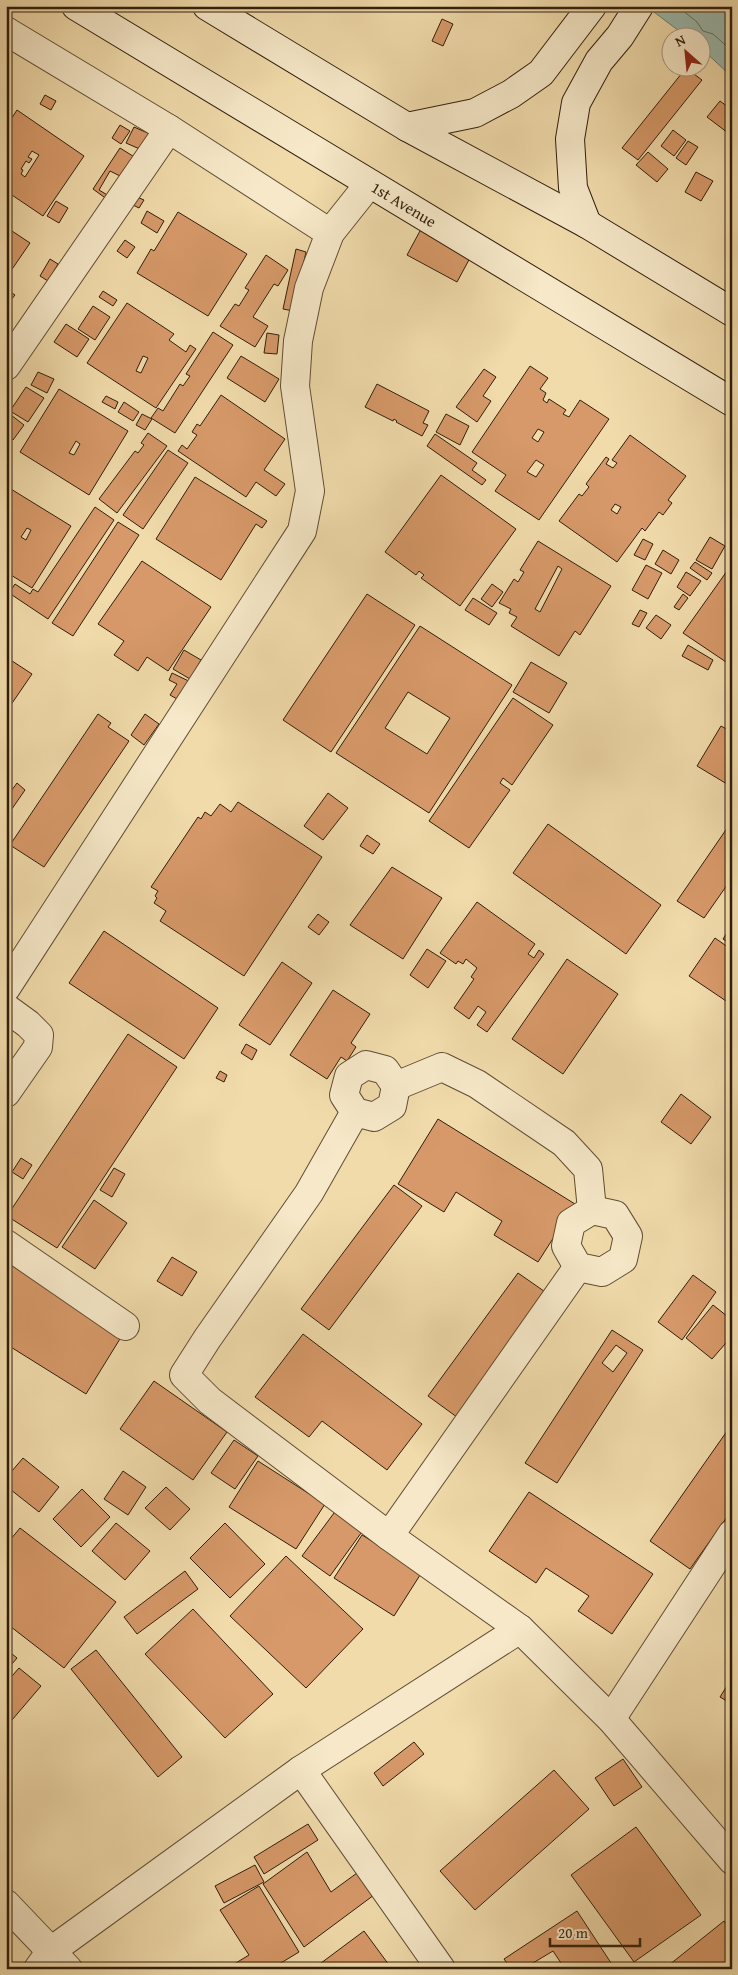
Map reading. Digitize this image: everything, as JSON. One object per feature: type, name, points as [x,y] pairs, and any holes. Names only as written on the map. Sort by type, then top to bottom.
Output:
[{"type":"street","name":"1st Avenue","points":[[76,6],[732,402]]},
{"type":"street","points":[[207,6],[407,127],[587,224],[732,312]]},
{"type":"street","points":[[587,224],[573,188],[570,139],[576,103],[600,61],[620,36],[638,6]]},
{"type":"street","points":[[407,127],[475,113],[511,94],[541,73],[590,9]]},
{"type":"street","points":[[6,31],[169,129],[330,233]]},
{"type":"street","points":[[6,366],[169,129]]},
{"type":"street","points":[[6,988],[302,531],[310,491],[295,386],[298,340],[309,288],[330,233],[369,184]]},
{"type":"street","points":[[6,1008],[28,1024],[39,1035],[38,1047],[6,1093]]},
{"type":"street","points":[[366,1065],[386,1070],[396,1086],[392,1106],[374,1116],[355,1112],[344,1095],[349,1076],[366,1065]]},
{"type":"street","points":[[396,1086],[442,1067],[477,1084],[564,1143],[588,1169],[592,1210]]},
{"type":"street","points":[[355,1112],[309,1193],[184,1375],[210,1401],[389,1536],[520,1629],[611,1718],[732,1860]]},
{"type":"street","points":[[592,1210],[616,1215],[628,1236],[623,1259],[602,1272],[578,1267],[566,1246],[571,1223],[592,1210]]},
{"type":"street","points":[[6,1244],[125,1326]]},
{"type":"street","points":[[389,1536],[578,1267]]},
{"type":"street","points":[[611,1718],[732,1534]]},
{"type":"street","points":[[6,1904],[52,1963],[301,1770],[520,1629]]},
{"type":"street","points":[[301,1770],[441,1969]]},
{"type":"water","points":[[646,6],[732,6],[732,77],[710,56],[710,28],[675,28]]},
{"type":"building","points":[[442,19],[453,24],[443,46],[432,41]]},
{"type":"building","points":[[678,78],[699,78],[702,80],[638,160],[622,148]]},
{"type":"building","points":[[45,95],[56,101],[51,110],[40,104]]},
{"type":"building","points":[[720,101],[732,110],[732,136],[707,117]]},
{"type":"building","points":[[17,110],[84,156],[43,216],[6,191],[6,127]],"holes":[[[32,151],[39,155],[25,177],[21,174],[23,170],[21,169],[26,161],[29,163],[32,159],[28,157]]]},
{"type":"building","points":[[120,125],[130,131],[121,144],[112,138]]},
{"type":"building","points":[[134,127],[150,134],[142,150],[126,143]]},
{"type":"building","points":[[673,130],[686,140],[674,156],[661,146]]},
{"type":"building","points":[[688,141],[698,147],[686,165],[676,158]]},
{"type":"building","points":[[120,148],[136,158],[108,200],[93,189]],"holes":[[[110,171],[120,176],[109,196],[99,190]]]},
{"type":"building","points":[[648,152],[668,169],[657,182],[636,165]]},
{"type":"building","points":[[696,172],[713,181],[701,201],[685,192]]},
{"type":"building","points":[[137,197],[144,200],[139,208],[133,205]]},
{"type":"building","points":[[56,201],[68,208],[59,223],[47,216]]},
{"type":"building","points":[[147,211],[164,221],[157,233],[141,223]]},
{"type":"building","points":[[178,212],[247,254],[208,316],[137,273],[151,249],[154,251]]},
{"type":"building","points":[[427,218],[477,245],[457,282],[407,255]]},
{"type":"building","points":[[6,227],[30,243],[6,278]]},
{"type":"building","points":[[125,240],[135,247],[127,258],[117,251]]},
{"type":"building","points":[[296,249],[306,252],[293,311],[283,309]]},
{"type":"building","points":[[266,255],[288,270],[278,286],[274,284],[253,317],[268,326],[255,347],[220,326],[235,304],[239,306],[249,290],[245,288]]},
{"type":"building","points":[[50,259],[58,264],[48,281],[40,276]]},
{"type":"building","points":[[6,289],[15,295],[6,306]]},
{"type":"building","points":[[103,291],[117,300],[113,306],[99,297]]},
{"type":"building","points":[[127,303],[174,334],[169,340],[186,352],[190,345],[196,349],[156,408],[87,363]],"holes":[[[143,356],[148,358],[141,373],[136,371]]]},
{"type":"building","points":[[93,306],[110,317],[95,340],[78,329]]},
{"type":"building","points":[[66,324],[89,339],[77,357],[54,342]]},
{"type":"building","points":[[213,332],[233,345],[175,433],[151,418],[158,408],[163,411],[180,384],[183,386],[190,376],[186,374]]},
{"type":"building","points":[[267,333],[279,335],[277,354],[264,353]]},
{"type":"building","points":[[241,356],[279,379],[265,402],[227,378]]},
{"type":"building","points":[[530,366],[548,378],[540,389],[546,393],[543,400],[547,403],[549,399],[566,410],[563,414],[569,417],[580,400],[609,419],[539,520],[495,491],[506,475],[472,452]],"holes":[[[538,429],[544,432],[538,442],[532,438]],[[536,460],[544,465],[536,477],[527,472]]]},
{"type":"building","points":[[484,369],[496,377],[483,396],[491,401],[477,422],[456,407]]},
{"type":"building","points":[[38,372],[54,379],[47,393],[31,385]]},
{"type":"building","points":[[377,384],[429,411],[423,423],[428,425],[422,436],[396,422],[394,419],[393,421],[365,407]]},
{"type":"building","points":[[26,387],[44,398],[28,422],[10,411]]},
{"type":"building","points":[[59,389],[128,431],[89,495],[20,452]],"holes":[[[76,441],[80,444],[74,455],[69,453]]]},
{"type":"building","points":[[221,395],[285,439],[264,470],[285,484],[276,496],[256,482],[246,497],[178,451],[182,445],[187,449],[197,435],[192,432],[197,424],[200,426]]},
{"type":"building","points":[[106,396],[118,402],[115,409],[102,402]]},
{"type":"building","points":[[124,402],[139,412],[133,421],[118,412]]},
{"type":"building","points":[[142,414],[152,419],[145,430],[136,425]]},
{"type":"building","points":[[446,414],[469,426],[460,445],[436,432]]},
{"type":"building","points":[[11,415],[24,425],[13,440],[6,435],[6,422]]},
{"type":"building","points":[[148,433],[167,446],[117,513],[99,499],[135,451],[138,453],[144,445],[141,443]]},
{"type":"building","points":[[435,434],[477,463],[472,470],[486,480],[482,485],[427,446]]},
{"type":"building","points":[[630,435],[686,476],[668,500],[672,503],[663,515],[659,512],[645,531],[642,528],[617,562],[559,521],[579,494],[582,496],[589,487],[586,484],[606,457],[609,459],[606,464],[613,468],[617,463],[612,460]],"holes":[[[615,504],[621,507],[617,514],[611,510]]]},
{"type":"building","points":[[168,450],[188,463],[143,529],[123,515]]},
{"type":"building","points":[[441,475],[516,529],[460,606],[421,578],[424,575],[419,571],[416,575],[385,552]]},
{"type":"building","points":[[195,477],[267,521],[262,528],[256,524],[221,580],[156,539]]},
{"type":"building","points":[[6,486],[71,526],[32,588],[6,572]],"holes":[[[27,528],[31,530],[26,540],[21,537]]]},
{"type":"building","points":[[95,507],[114,520],[48,619],[9,593],[15,584],[30,594],[33,589],[38,592]]},
{"type":"building","points":[[118,522],[139,535],[73,636],[52,623]]},
{"type":"building","points":[[710,537],[725,546],[712,569],[696,560]]},
{"type":"building","points":[[643,539],[653,544],[645,560],[634,555]]},
{"type":"building","points":[[538,541],[611,586],[580,635],[575,631],[559,656],[511,626],[517,617],[509,613],[511,609],[499,603],[514,579],[518,582],[524,572],[520,570]],"holes":[[[558,566],[562,569],[540,612],[535,609]]]},
{"type":"building","points":[[663,550],[679,560],[671,574],[655,564]]},
{"type":"building","points":[[142,561],[211,607],[168,671],[147,657],[138,671],[114,655],[124,641],[98,624]]},
{"type":"building","points":[[695,562],[712,573],[707,580],[690,568]]},
{"type":"building","points":[[732,564],[732,666],[683,633]]},
{"type":"building","points":[[646,565],[662,573],[648,599],[632,590]]},
{"type":"building","points":[[686,572],[701,581],[690,596],[677,587]]},
{"type":"building","points":[[492,584],[503,592],[492,607],[481,599]]},
{"type":"building","points":[[367,594],[415,625],[331,752],[283,720]]},
{"type":"building","points":[[683,594],[688,598],[679,610],[674,607]]},
{"type":"building","points":[[473,598],[497,613],[489,625],[465,610]]},
{"type":"building","points":[[640,610],[647,613],[639,627],[632,624]]},
{"type":"building","points":[[656,615],[671,625],[661,639],[646,628]]},
{"type":"building","points":[[420,626],[512,685],[429,813],[336,753]],"holes":[[[408,692],[450,718],[427,754],[385,728]]]},
{"type":"building","points":[[688,645],[713,660],[708,670],[682,656]]},
{"type":"building","points":[[184,650],[201,660],[190,679],[173,669]]},
{"type":"building","points":[[6,657],[32,674],[6,712]]},
{"type":"building","points":[[531,662],[567,683],[549,713],[513,692]]},
{"type":"building","points":[[172,673],[195,684],[184,703],[170,695],[177,684],[169,680]]},
{"type":"building","points":[[513,698],[553,725],[512,785],[503,778],[500,783],[510,790],[469,848],[429,821]]},
{"type":"building","points":[[98,714],[111,723],[108,727],[129,741],[44,867],[10,845]]},
{"type":"building","points":[[145,714],[159,724],[144,745],[131,735]]},
{"type":"building","points":[[721,726],[732,732],[732,787],[697,766]]},
{"type":"building","points":[[17,783],[25,790],[7,816],[6,798]]},
{"type":"building","points":[[328,793],[348,808],[323,840],[304,826]]},
{"type":"building","points":[[238,802],[322,857],[244,976],[160,921],[166,911],[154,903],[158,891],[151,887],[198,817],[201,819],[205,812],[211,816],[220,804],[231,812]]},
{"type":"building","points":[[732,821],[732,878],[704,918],[677,901]]},
{"type":"building","points":[[548,824],[661,905],[626,954],[513,873]]},
{"type":"building","points":[[367,835],[380,844],[373,854],[360,846]]},
{"type":"building","points":[[392,867],[442,898],[403,959],[350,925]]},
{"type":"building","points":[[477,902],[535,944],[528,954],[534,958],[539,950],[544,954],[487,1032],[477,1025],[486,1012],[478,1006],[469,1019],[454,1008],[474,979],[471,977],[477,968],[466,959],[463,964],[458,961],[456,964],[440,953]]},
{"type":"building","points":[[318,914],[329,922],[319,935],[308,927]]},
{"type":"building","points":[[732,925],[732,945],[723,939]]},
{"type":"building","points":[[104,931],[218,1008],[184,1059],[69,983]]},
{"type":"building","points":[[715,938],[732,950],[732,1005],[689,976]]},
{"type":"building","points":[[427,949],[446,961],[428,988],[410,975]]},
{"type":"building","points":[[567,959],[618,994],[563,1074],[512,1039]]},
{"type":"building","points":[[282,962],[312,983],[270,1045],[239,1025]]},
{"type":"building","points":[[333,990],[370,1014],[351,1043],[356,1047],[347,1061],[341,1057],[327,1079],[290,1055]]},
{"type":"building","points":[[128,1034],[177,1067],[57,1248],[7,1216]]},
{"type":"building","points":[[246,1044],[257,1050],[252,1060],[241,1053]]},
{"type":"building","points":[[220,1071],[227,1075],[224,1082],[216,1078]]},
{"type":"building","points":[[681,1094],[711,1117],[691,1144],[661,1122]]},
{"type":"building","points":[[438,1119],[575,1204],[538,1262],[494,1235],[502,1221],[456,1192],[444,1212],[398,1184]]},
{"type":"building","points":[[21,1158],[32,1165],[23,1179],[12,1172]]},
{"type":"building","points":[[114,1168],[125,1174],[112,1197],[100,1190]]},
{"type":"building","points":[[394,1185],[422,1206],[329,1330],[301,1309]]},
{"type":"building","points":[[94,1200],[127,1223],[95,1269],[62,1247]]},
{"type":"building","points":[[172,1257],[197,1272],[182,1296],[157,1281]]},
{"type":"building","points":[[6,1262],[123,1334],[86,1394],[6,1344]]},
{"type":"building","points":[[518,1273],[551,1296],[461,1420],[428,1396]]},
{"type":"building","points":[[693,1275],[716,1292],[682,1340],[658,1322]]},
{"type":"building","points":[[713,1305],[732,1320],[732,1336],[712,1359],[686,1338]]},
{"type":"building","points":[[612,1330],[643,1350],[557,1483],[525,1463]],"holes":[[[616,1345],[627,1353],[613,1372],[602,1363]]]},
{"type":"building","points":[[303,1334],[422,1424],[387,1470],[322,1421],[309,1437],[255,1397]]},
{"type":"building","points":[[154,1381],[227,1432],[193,1480],[120,1429]]},
{"type":"building","points":[[732,1424],[732,1510],[690,1569],[650,1541]]},
{"type":"building","points":[[234,1440],[258,1456],[235,1489],[211,1473]]},
{"type":"building","points":[[23,1458],[59,1487],[39,1512],[6,1486],[6,1478]]},
{"type":"building","points":[[258,1461],[325,1504],[296,1549],[229,1507]]},
{"type":"building","points":[[123,1471],[146,1487],[128,1515],[104,1499]]},
{"type":"building","points":[[166,1487],[190,1509],[170,1530],[145,1508]]},
{"type":"building","points":[[82,1489],[110,1517],[81,1547],[53,1519]]},
{"type":"building","points":[[529,1492],[653,1574],[612,1634],[578,1611],[589,1596],[546,1568],[536,1583],[489,1551]]},
{"type":"building","points":[[337,1509],[364,1529],[330,1576],[302,1556]]},
{"type":"building","points":[[116,1523],[150,1551],[125,1580],[92,1551]]},
{"type":"building","points":[[225,1523],[265,1564],[230,1598],[190,1558]]},
{"type":"building","points":[[20,1528],[116,1602],[64,1668],[6,1623],[6,1545]]},
{"type":"building","points":[[362,1535],[422,1572],[394,1616],[334,1578]]},
{"type":"building","points":[[286,1556],[363,1629],[306,1688],[230,1616]]},
{"type":"building","points":[[185,1571],[198,1589],[137,1634],[124,1617]]},
{"type":"building","points":[[193,1609],[273,1694],[225,1738],[145,1654]]},
{"type":"building","points":[[6,1649],[17,1658],[6,1671]]},
{"type":"building","points":[[96,1650],[182,1757],[158,1777],[71,1669]]},
{"type":"building","points":[[19,1668],[41,1686],[6,1727],[6,1683]]},
{"type":"building","points":[[732,1678],[732,1704],[720,1697]]},
{"type":"building","points":[[414,1742],[424,1754],[383,1786],[374,1773]]},
{"type":"building","points":[[623,1759],[642,1787],[614,1806],[595,1778]]},
{"type":"building","points":[[554,1770],[589,1809],[475,1910],[440,1871]]},
{"type":"building","points":[[308,1824],[318,1840],[264,1874],[254,1857]]},
{"type":"building","points":[[636,1827],[701,1915],[634,1962],[571,1875]]},
{"type":"building","points":[[307,1852],[331,1892],[357,1873],[374,1895],[304,1947],[263,1884]]},
{"type":"building","points":[[255,1865],[264,1882],[224,1903],[215,1886]]},
{"type":"building","points":[[259,1886],[299,1952],[271,1969],[226,1969],[249,1955],[220,1910]]},
{"type":"building","points":[[577,1911],[615,1969],[565,1969],[553,1951],[533,1963],[537,1969],[511,1969],[504,1959]]},
{"type":"building","points":[[724,1921],[732,1930],[732,1969],[664,1969]]},
{"type":"building","points":[[364,1931],[392,1969],[313,1969]]}]
